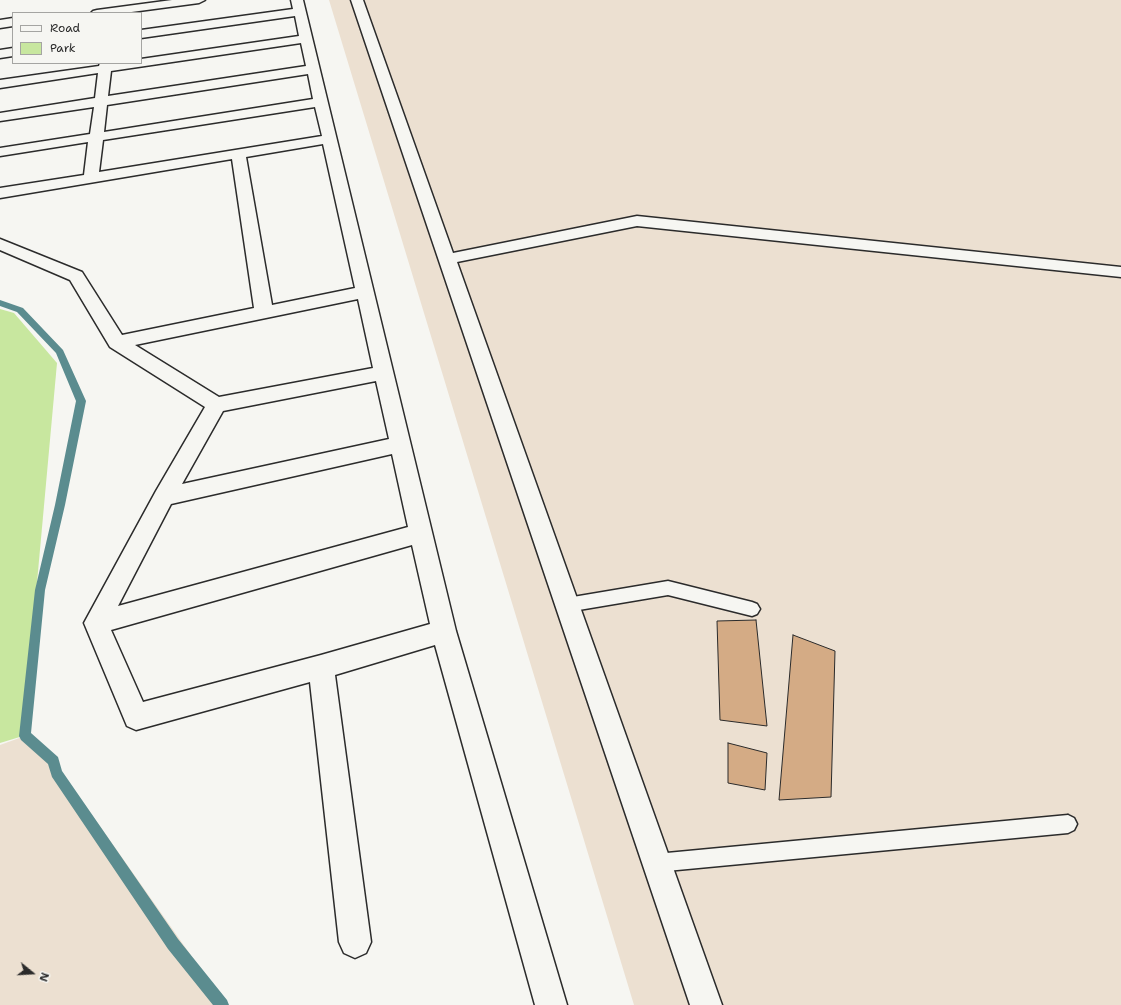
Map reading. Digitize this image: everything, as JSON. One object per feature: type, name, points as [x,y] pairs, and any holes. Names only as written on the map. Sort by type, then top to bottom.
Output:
[{"type":"street","points":[[100,12],[113,8],[199,0]]},
{"type":"street","points":[[358,0],[706,1005]]},
{"type":"street","points":[[142,34],[298,6],[444,631],[551,1005]]},
{"type":"street","points":[[0,24],[12,22]]},
{"type":"street","points":[[142,61],[306,39]]},
{"type":"street","points":[[0,54],[12,52]]},
{"type":"street","points":[[0,84],[121,64]]},
{"type":"street","points":[[92,178],[106,66]]},
{"type":"street","points":[[0,116],[313,69]]},
{"type":"street","points":[[0,152],[321,102]]},
{"type":"street","points":[[0,193],[330,139]]},
{"type":"street","points":[[238,154],[264,312]]},
{"type":"street","points":[[447,259],[637,221],[1121,272]]},
{"type":"street","points":[[0,244],[76,276],[117,342],[216,405],[384,373]]},
{"type":"street","points":[[117,342],[365,292]]},
{"type":"street","points":[[96,623],[216,405]]},
{"type":"street","points":[[164,497],[401,444]]},
{"type":"street","points":[[96,623],[421,534]]},
{"type":"street","points":[[96,623],[136,717],[321,667],[444,631]]},
{"type":"street","points":[[321,667],[355,942]]},
{"type":"lane","points":[[567,605],[668,588],[752,609]]},
{"type":"lane","points":[[656,863],[1068,824]]},
{"type":"shaded area","points":[[329,0],[1121,0],[1121,1005],[634,1005]]},
{"type":"shaded area","points":[[25,736],[54,761],[226,1005],[0,1005],[0,745]]},
{"type":"green space","points":[[0,309],[14,313],[57,363],[23,736],[0,743]]},
{"type":"building","points":[[756,620],[767,726],[720,720],[717,621]]},
{"type":"building","points":[[793,635],[835,651],[831,797],[779,800]]},
{"type":"building","points":[[728,743],[767,753],[765,790],[728,783]]},
{"type":"waterway","points":[[0,303],[20,310],[60,352],[81,401],[60,505],[40,590],[25,736],[54,761],[56,773],[173,944],[222,1005]]}]
